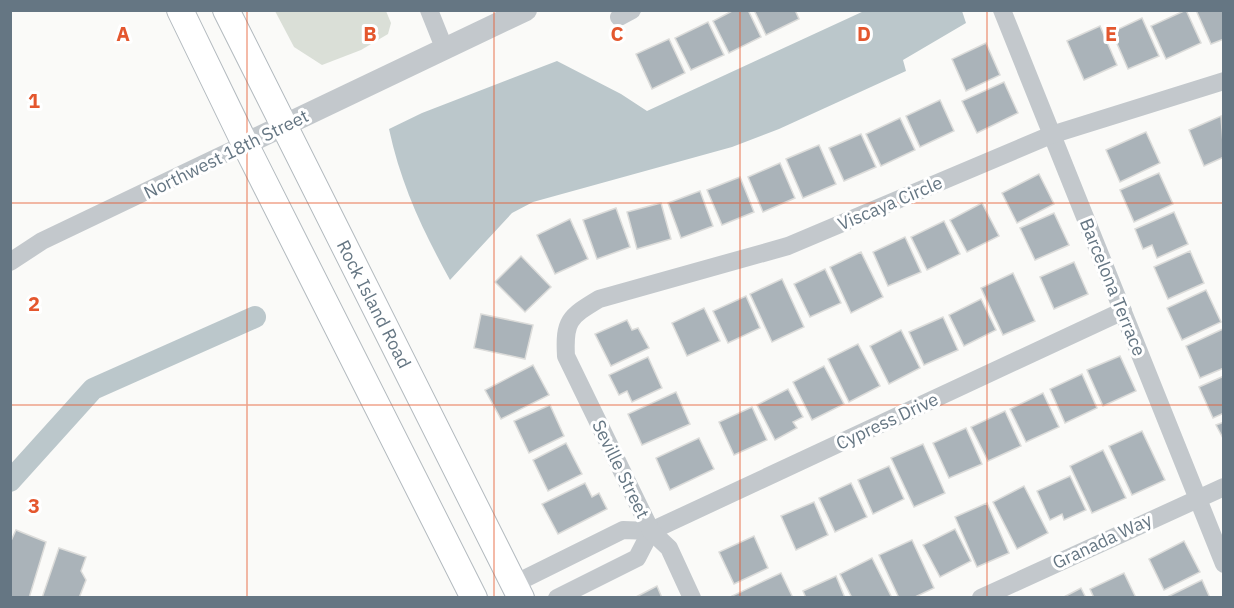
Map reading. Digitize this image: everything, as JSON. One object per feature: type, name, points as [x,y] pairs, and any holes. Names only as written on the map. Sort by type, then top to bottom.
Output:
[{"type":"main road","points":[[180,10],[244,144],[474,597]]},
{"type":"main road","name":"Rock Island Road","points":[[226,10],[518,591]]},
{"type":"street","points":[[429,10],[444,50]]},
{"type":"street","name":"Northwest 18th Street","points":[[10,262],[42,241],[525,10]]},
{"type":"street","name":"Barcelona Terrace","points":[[1002,10],[1224,564]]},
{"type":"street","name":"Viscaya Circle","points":[[564,332],[575,314],[599,299],[788,246],[1051,135],[1224,81]]},
{"type":"street","name":"Cypress Drive","points":[[518,591],[624,530],[651,531],[1123,311]]},
{"type":"street","name":"Seville Street","points":[[564,332],[566,356],[651,531],[669,548],[692,597]]},
{"type":"street","name":"Granada Way","points":[[981,597],[1197,497],[1224,487]]},
{"type":"street","points":[[557,597],[637,558],[651,531]]},
{"type":"shaded area","points":[[275,11],[386,11],[391,23],[388,34],[361,50],[322,65],[294,47]]},
{"type":"shaded area","points":[[864,11],[962,11],[966,23],[903,60],[906,71],[779,129],[732,147],[533,202],[512,213],[450,280],[414,207],[389,129],[422,113],[557,61],[621,94],[647,111]]},
{"type":"building","points":[[734,10],[748,10],[761,37],[729,53],[713,21]]},
{"type":"building","points":[[754,10],[795,10],[799,19],[766,35]]},
{"type":"building","points":[[1186,10],[1201,43],[1166,59],[1151,26]]},
{"type":"building","points":[[1196,10],[1224,10],[1224,39],[1211,44]]},
{"type":"building","points":[[1142,18],[1159,56],[1128,69],[1112,32]]},
{"type":"building","points":[[708,22],[724,55],[691,70],[675,38]]},
{"type":"building","points":[[1100,26],[1117,65],[1084,80],[1067,41]]},
{"type":"building","points":[[669,39],[685,73],[652,89],[636,54]]},
{"type":"building","points":[[986,43],[1000,75],[966,91],[952,59]]},
{"type":"building","points":[[1004,82],[1018,113],[977,133],[962,101]]},
{"type":"building","points":[[940,100],[954,131],[920,147],[906,116]]},
{"type":"building","points":[[1221,116],[1224,157],[1204,166],[1189,130]]},
{"type":"building","points":[[900,118],[915,150],[881,166],[866,134]]},
{"type":"building","points":[[1146,132],[1160,163],[1120,182],[1106,150]]},
{"type":"building","points":[[861,134],[876,167],[844,181],[829,148]]},
{"type":"building","points":[[819,145],[836,184],[803,198],[786,159]]},
{"type":"building","points":[[780,163],[795,198],[763,212],[748,177]]},
{"type":"building","points":[[1159,173],[1173,204],[1134,222],[1120,190]]},
{"type":"building","points":[[1039,174],[1054,204],[1017,223],[1002,193]]},
{"type":"building","points":[[740,177],[754,212],[722,225],[707,190]]},
{"type":"building","points":[[700,191],[713,226],[681,238],[668,203]]},
{"type":"building","points":[[661,203],[671,239],[637,249],[627,212]]},
{"type":"building","points":[[982,203],[999,236],[967,252],[950,220]]},
{"type":"building","points":[[616,208],[630,247],[597,259],[583,220]]},
{"type":"building","points":[[1174,212],[1188,244],[1157,258],[1152,245],[1143,249],[1135,229]]},
{"type":"building","points":[[1054,213],[1069,245],[1035,260],[1020,228]]},
{"type":"building","points":[[570,219],[588,259],[555,274],[537,235]]},
{"type":"building","points":[[944,221],[960,254],[927,270],[911,237]]},
{"type":"building","points":[[905,237],[921,272],[888,286],[873,252]]},
{"type":"building","points":[[1190,251],[1204,283],[1168,299],[1154,267]]},
{"type":"building","points":[[861,252],[883,297],[851,313],[830,267]]},
{"type":"building","points":[[521,256],[551,287],[525,312],[495,282]]},
{"type":"building","points":[[1074,262],[1088,294],[1054,309],[1040,277]]},
{"type":"building","points":[[825,269],[841,303],[810,317],[794,284]]},
{"type":"building","points":[[1013,273],[1035,321],[1003,335],[981,288]]},
{"type":"building","points":[[782,279],[804,327],[772,342],[750,294]]},
{"type":"building","points":[[1206,290],[1221,322],[1182,340],[1167,308]]},
{"type":"building","points":[[746,296],[760,328],[728,343],[713,311]]},
{"type":"building","points":[[981,299],[996,330],[964,346],[949,315]]},
{"type":"building","points":[[704,308],[720,341],[687,356],[672,323]]},
{"type":"building","points":[[481,314],[533,325],[525,359],[474,348]]},
{"type":"building","points":[[943,317],[958,350],[924,365],[909,332]]},
{"type":"building","points":[[627,320],[632,330],[638,328],[649,348],[611,366],[595,334]]},
{"type":"building","points":[[1223,329],[1224,368],[1200,378],[1186,346]]},
{"type":"building","points":[[901,330],[920,368],[889,384],[870,346]]},
{"type":"building","points":[[858,344],[880,386],[849,402],[828,359]]},
{"type":"building","points":[[1120,356],[1136,391],[1103,406],[1087,370]]},
{"type":"building","points":[[648,357],[662,388],[632,402],[627,391],[619,395],[609,375]]},
{"type":"building","points":[[533,365],[549,395],[501,419],[485,390]]},
{"type":"building","points":[[824,366],[844,404],[812,420],[793,382]]},
{"type":"building","points":[[1082,374],[1097,408],[1065,423],[1050,389]]},
{"type":"building","points":[[1224,376],[1224,413],[1213,418],[1199,387]]},
{"type":"building","points":[[788,389],[803,417],[793,422],[797,428],[775,440],[757,405]]},
{"type":"building","points":[[676,392],[690,424],[642,445],[628,414]]},
{"type":"building","points":[[1043,393],[1059,427],[1026,442],[1010,409]]},
{"type":"building","points":[[550,405],[564,436],[529,453],[514,421]]},
{"type":"building","points":[[752,407],[767,440],[734,455],[719,422]]},
{"type":"building","points":[[1005,411],[1021,446],[988,461],[971,427]]},
{"type":"building","points":[[1224,422],[1224,440],[1216,425]]},
{"type":"building","points":[[966,428],[982,464],[949,478],[933,443]]},
{"type":"building","points":[[1142,431],[1165,480],[1132,495],[1109,446]]},
{"type":"building","points":[[699,438],[714,469],[670,490],[656,458]]},
{"type":"building","points":[[566,443],[582,474],[548,491],[533,460]]},
{"type":"building","points":[[923,444],[945,493],[914,507],[891,458]]},
{"type":"building","points":[[1103,450],[1126,498],[1092,513],[1070,466]]},
{"type":"building","points":[[889,466],[904,499],[873,514],[858,480]]},
{"type":"building","points":[[1070,476],[1086,510],[1064,520],[1062,514],[1050,520],[1037,491]]},
{"type":"building","points":[[585,483],[592,497],[599,493],[607,509],[558,534],[542,504]]},
{"type":"building","points":[[851,483],[867,517],[835,532],[819,498]]},
{"type":"building","points":[[1024,486],[1048,533],[1017,549],[993,502]]},
{"type":"building","points":[[814,502],[828,535],[796,550],[781,516]]},
{"type":"building","points":[[987,503],[1009,553],[977,567],[955,517]]},
{"type":"building","points":[[955,529],[971,561],[940,577],[923,545]]},
{"type":"building","points":[[16,530],[46,542],[29,598],[10,598],[10,543]]},
{"type":"building","points":[[754,536],[768,568],[734,584],[719,552]]},
{"type":"building","points":[[912,540],[934,588],[913,598],[899,598],[879,555]]},
{"type":"building","points":[[1184,541],[1200,572],[1164,590],[1149,559]]},
{"type":"building","points":[[59,548],[86,557],[81,571],[86,580],[79,598],[42,598]]},
{"type":"building","points":[[872,558],[892,598],[852,598],[840,574]]},
{"type":"building","points":[[781,573],[793,598],[733,598],[732,596]]},
{"type":"building","points":[[1124,573],[1136,598],[1094,598],[1090,589]]},
{"type":"building","points":[[836,576],[845,598],[806,598],[803,591]]},
{"type":"building","points":[[1202,580],[1210,598],[1165,598]]},
{"type":"building","points":[[657,586],[662,598],[634,598]]},
{"type":"building","points":[[1081,588],[1086,598],[1062,598]]},
{"type":"waterway","points":[[10,481],[93,389],[255,317]]}]
